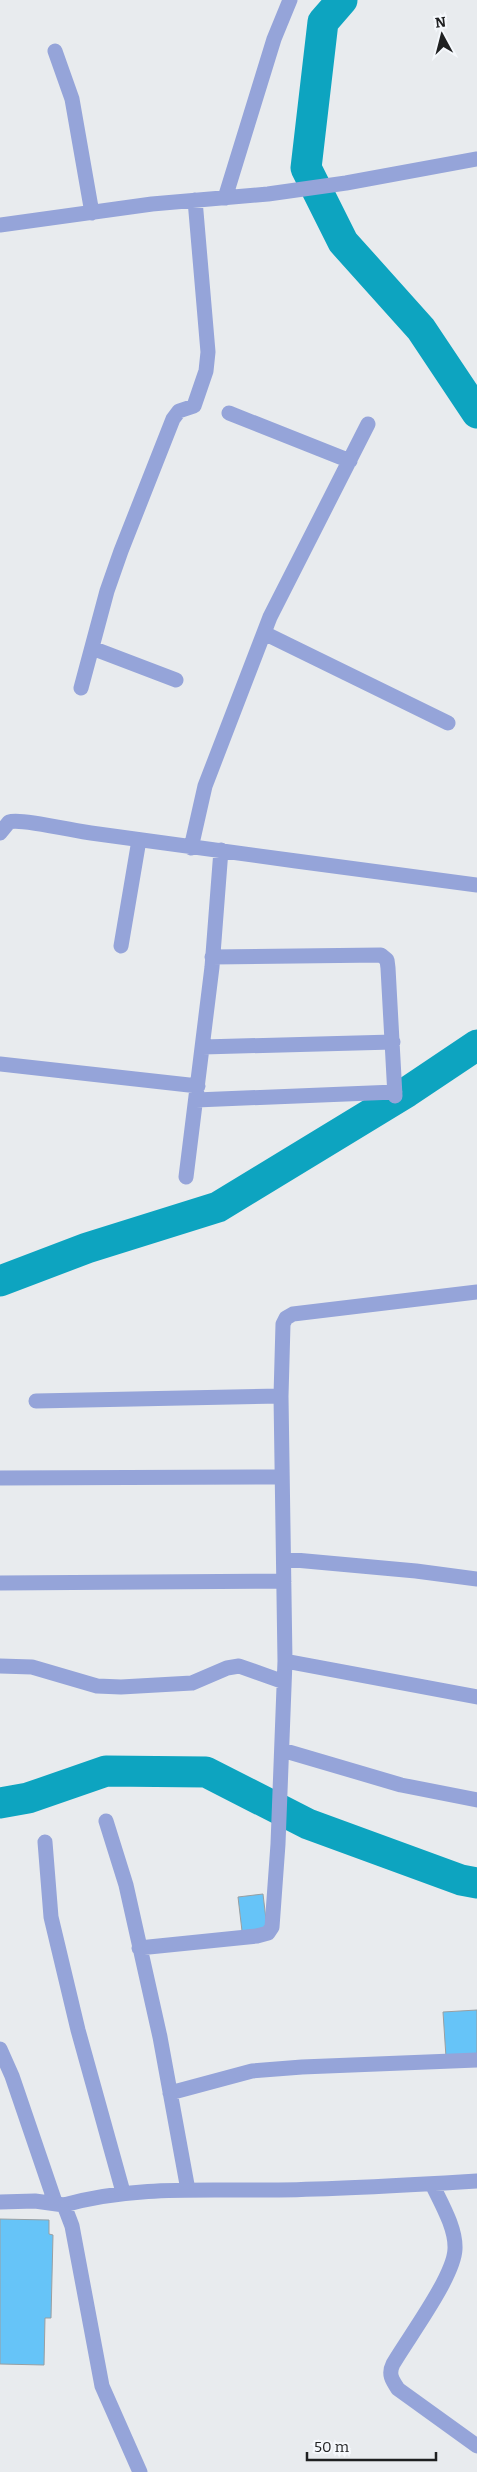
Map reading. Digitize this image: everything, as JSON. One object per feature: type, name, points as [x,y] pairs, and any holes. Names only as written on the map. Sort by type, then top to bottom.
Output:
[{"type":"street","points":[[225,198],[274,39],[290,0]]},
{"type":"street","points":[[55,51],[72,99],[92,213]]},
{"type":"street","points":[[0,220],[0,225],[194,200],[268,194],[346,183],[477,159]]},
{"type":"street","points":[[81,688],[121,551],[173,419],[180,411],[194,406],[206,371],[206,324],[194,200]]},
{"type":"street","points":[[230,414],[350,461]]},
{"type":"street","points":[[191,848],[205,786],[270,617],[368,424]]},
{"type":"street","points":[[264,633],[448,723]]},
{"type":"street","points":[[92,648],[176,680]]},
{"type":"street","points":[[0,833],[9,822],[19,820],[56,828],[191,848],[221,850],[477,885]]},
{"type":"street","points":[[121,946],[139,840]]},
{"type":"street","points":[[186,1177],[203,1047],[221,850]]},
{"type":"street","points":[[0,1064],[197,1093],[395,1094],[388,968],[387,960],[382,955],[212,957]]},
{"type":"street","points":[[203,1047],[393,1042]]},
{"type":"street","points":[[139,1948],[257,1936],[268,1933],[274,1920],[284,1682],[281,1334],[286,1318],[293,1314],[477,1292]]},
{"type":"street","points":[[36,1401],[281,1396]]},
{"type":"street","points":[[0,1478],[282,1477]]},
{"type":"street","points":[[284,1559],[416,1571],[477,1579]]},
{"type":"street","points":[[0,1583],[284,1581]]},
{"type":"street","points":[[284,1661],[477,1697]]},
{"type":"street","points":[[0,1666],[32,1667],[105,1686],[192,1683],[227,1668],[239,1666],[284,1682]]},
{"type":"street","points":[[282,1755],[477,1800]]},
{"type":"street","points":[[106,1821],[126,1886],[160,2037],[188,2190]]},
{"type":"street","points":[[45,1842],[52,1917],[78,2030],[123,2192]]},
{"type":"street","points":[[0,2049],[12,2076],[59,2204],[72,2226],[102,2386],[140,2472]]},
{"type":"street","points":[[170,2093],[233,2074],[252,2071],[477,2060]]},
{"type":"street","points":[[0,2202],[59,2204],[123,2192],[279,2190],[477,2181]]},
{"type":"street","points":[[432,2184],[453,2236],[454,2259],[447,2276],[393,2364],[390,2370],[391,2379],[398,2389],[477,2446]]},
{"type":"building","points":[[263,1894],[267,1928],[242,1931],[238,1897]]},
{"type":"building","points":[[477,2010],[477,2056],[446,2057],[443,2012]]},
{"type":"building","points":[[0,2219],[49,2220],[49,2234],[53,2235],[51,2318],[45,2318],[44,2365],[0,2364]]},
{"type":"waterway","points":[[342,0],[323,22],[306,168],[343,242],[421,329],[477,413]]},
{"type":"waterway","points":[[0,1281],[87,1248],[218,1207],[407,1092],[477,1045]]},
{"type":"waterway","points":[[0,1803],[28,1798],[106,1771],[206,1772],[308,1824],[461,1880],[477,1883]]}]
